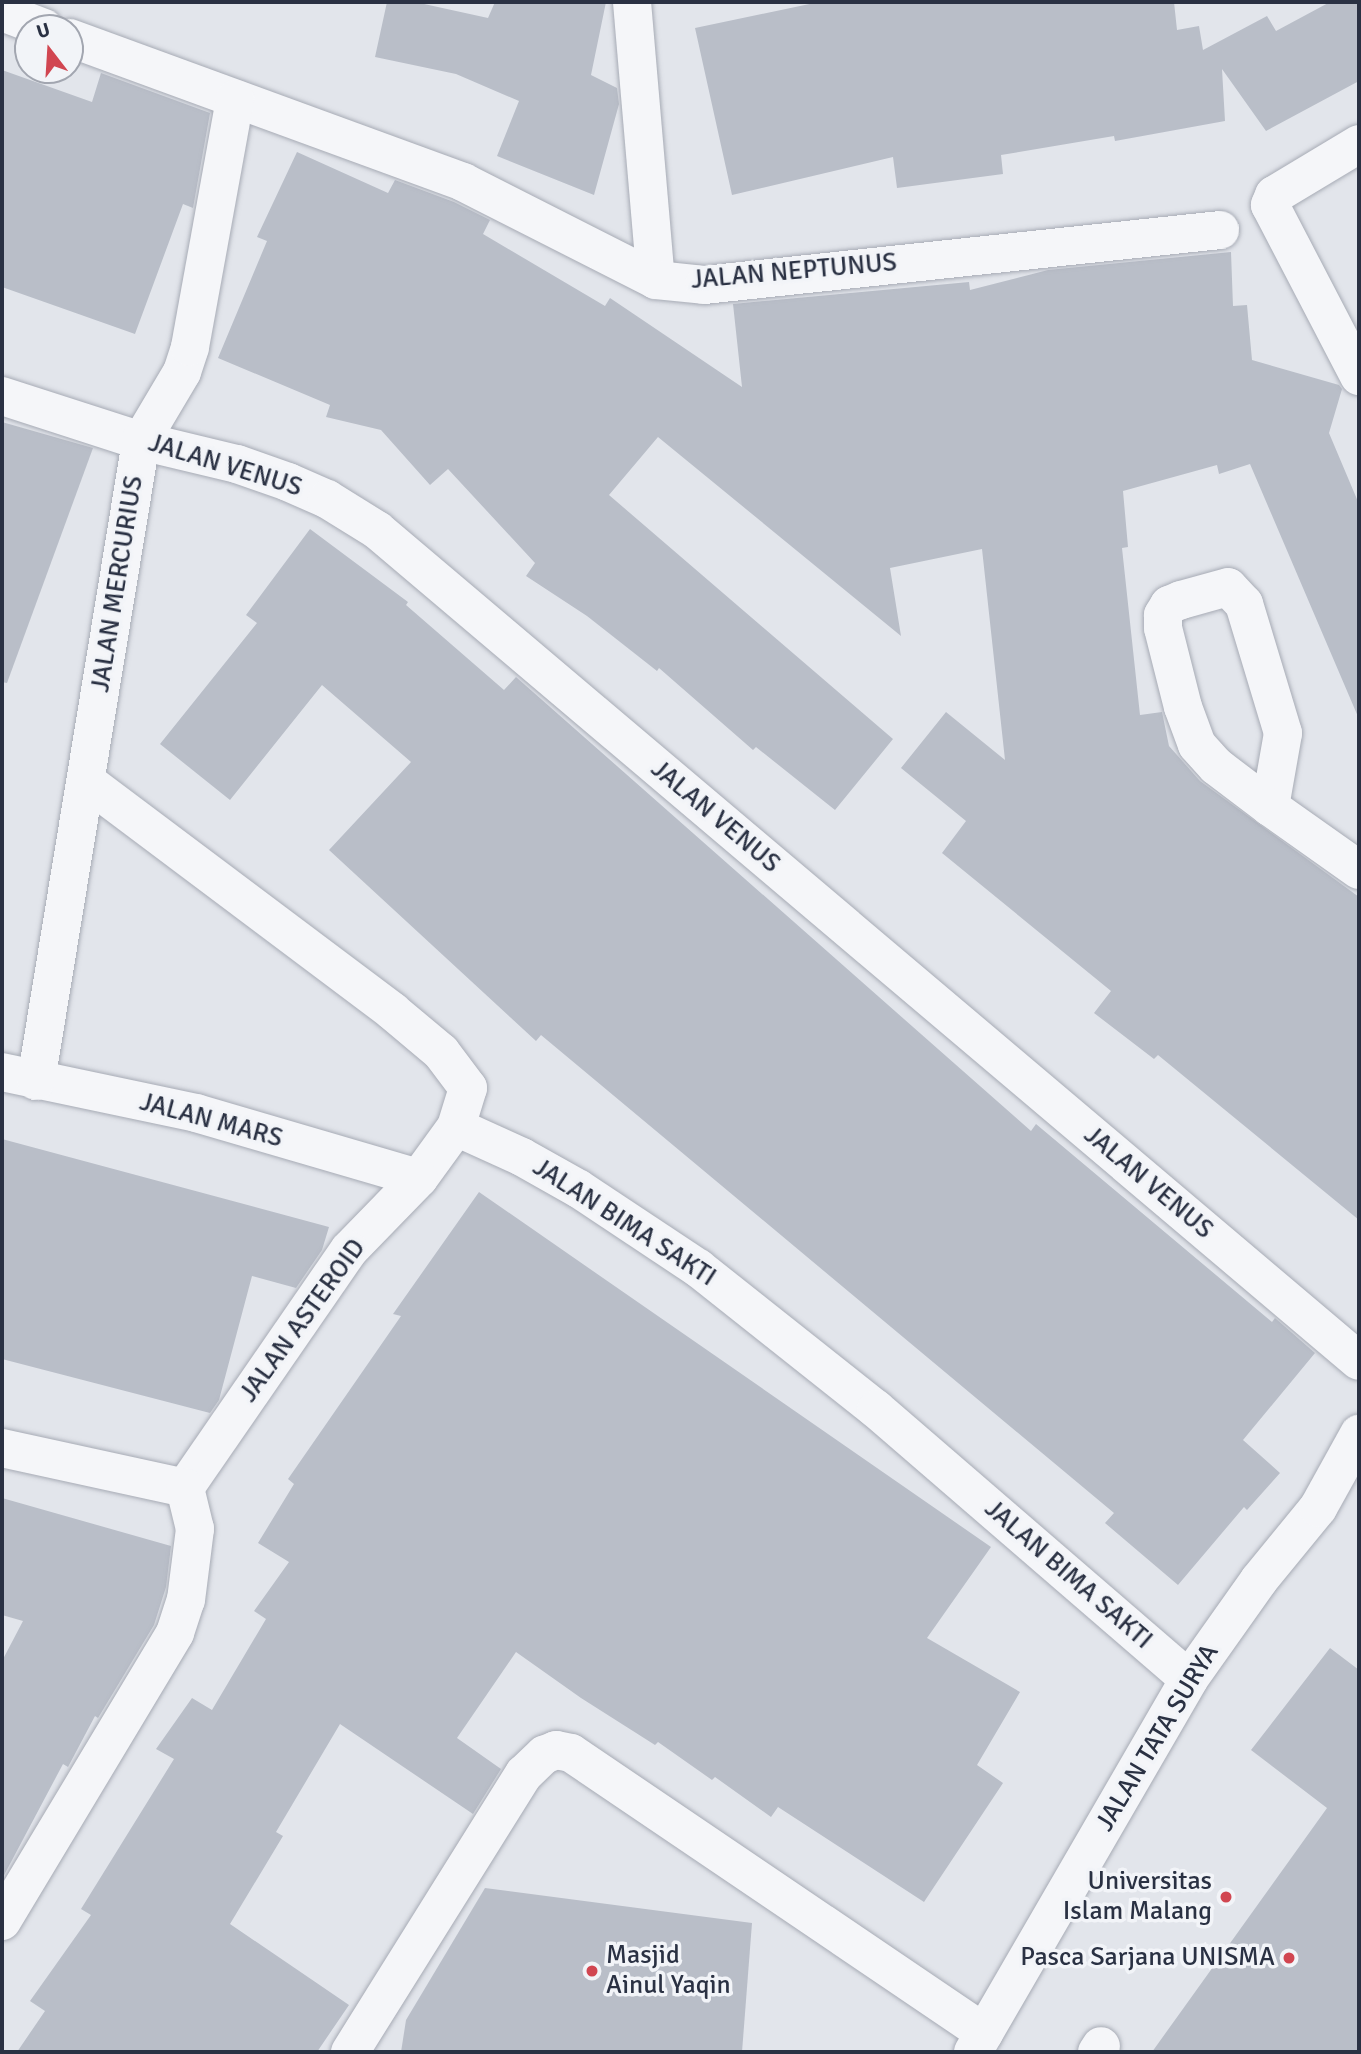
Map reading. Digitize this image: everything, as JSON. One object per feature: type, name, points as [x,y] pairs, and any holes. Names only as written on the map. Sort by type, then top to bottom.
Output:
[{"type":"street","points":[[632,2],[656,280]]},
{"type":"street","name":"JALAN NEPTUNUS","points":[[84,43],[463,182],[656,280],[704,285],[1220,230]]},
{"type":"street","name":"JALAN MERCURIUS","points":[[19,1077],[86,781],[141,441],[182,372],[190,347],[235,99]]},
{"type":"street","points":[[1359,144],[1274,195],[1270,205],[1359,376]]},
{"type":"street","name":"JALAN VENUS","points":[[2,396],[141,441],[237,464],[288,482],[327,499],[377,530],[1359,1361]]},
{"type":"street","points":[[1270,807],[1283,733],[1244,604],[1228,587],[1181,600],[1169,606],[1163,615],[1163,628],[1197,745],[1216,766],[1270,807],[1359,870]]},
{"type":"street","points":[[86,781],[295,937],[441,1052],[468,1088],[456,1127]]},
{"type":"street","name":"JALAN MARS","points":[[19,1077],[196,1113],[419,1178]]},
{"type":"street","name":"JALAN ASTEROID","points":[[185,1488],[349,1250],[419,1178],[456,1127]]},
{"type":"street","name":"JALAN BIMA SAKTI","points":[[456,1127],[522,1157],[579,1189],[698,1268],[876,1409],[1189,1679]]},
{"type":"street","name":"JALAN TATA SURYA","points":[[979,2043],[1189,1679],[1259,1580],[1318,1508],[1359,1434]]},
{"type":"street","points":[[2,1448],[185,1488],[195,1529],[186,1600],[175,1633],[2,1921]]},
{"type":"street","points":[[349,2052],[524,1774],[544,1755],[556,1751],[570,1753],[979,2043]]},
{"type":"building","points":[[387,2],[415,2],[488,18],[495,2],[606,2],[591,75],[617,88],[619,104],[594,195],[497,156],[519,101],[456,74],[375,57]]},
{"type":"building","points":[[819,2],[1174,2],[1177,30],[1199,26],[1203,50],[1267,16],[1276,31],[1330,2],[1359,2],[1359,81],[1266,131],[1222,69],[1225,121],[1115,141],[1114,136],[1001,155],[1003,174],[897,188],[893,157],[732,195],[695,28]]},
{"type":"building","points":[[2,70],[14,74],[14,84],[41,84],[92,102],[101,73],[210,113],[193,208],[183,204],[135,334],[2,287]]},
{"type":"building","points":[[297,152],[388,193],[395,180],[454,202],[490,220],[483,234],[605,306],[610,298],[742,387],[733,304],[969,282],[970,290],[1048,270],[1231,252],[1233,306],[1247,305],[1252,360],[1339,385],[1342,389],[1329,433],[1359,504],[1359,719],[1250,464],[1219,474],[1217,465],[1123,491],[1128,547],[1122,548],[1140,715],[1162,712],[1169,746],[1200,781],[1359,897],[1359,1220],[1158,1055],[1154,1059],[1094,1013],[1111,991],[942,853],[966,821],[901,768],[946,712],[1005,760],[982,549],[890,568],[901,636],[658,437],[609,495],[893,739],[835,810],[756,747],[753,750],[659,668],[657,671],[587,616],[526,576],[535,563],[448,469],[430,485],[381,430],[326,417],[330,405],[218,358],[267,241],[257,237]]},
{"type":"building","points":[[2,422],[93,448],[7,683],[2,682]]},
{"type":"building","points":[[310,529],[408,602],[406,605],[504,690],[516,677],[1031,1131],[1036,1124],[1272,1322],[1275,1318],[1315,1353],[1243,1440],[1280,1473],[1247,1510],[1244,1507],[1178,1585],[1105,1523],[1114,1513],[541,1035],[536,1041],[329,850],[411,762],[322,685],[230,800],[160,744],[257,623],[246,615]]},
{"type":"building","points":[[2,1139],[329,1227],[322,1250],[296,1288],[252,1276],[219,1400],[210,1413],[2,1359]]},
{"type":"building","points":[[479,1192],[991,1547],[927,1638],[1020,1692],[977,1765],[1003,1783],[924,1902],[778,1807],[771,1817],[715,1777],[712,1780],[658,1742],[655,1745],[581,1698],[516,1652],[457,1738],[501,1769],[473,1814],[340,1724],[276,1832],[283,1836],[230,1924],[349,2005],[317,2052],[17,2052],[45,2011],[30,2001],[91,1915],[81,1909],[174,1759],[156,1749],[192,1698],[212,1710],[266,1619],[254,1611],[289,1562],[258,1543],[294,1484],[288,1479],[401,1316],[393,1314]]},
{"type":"building","points":[[2,1498],[171,1546],[166,1587],[154,1625],[98,1718],[95,1716],[68,1767],[63,1764],[2,1879],[2,1661],[23,1621],[2,1615]]},
{"type":"building","name":"Pasca Sarjana UNISMA","points":[[1330,1648],[1359,1670],[1359,2052],[1152,2052],[1327,1808],[1251,1750]]},
{"type":"building","name":"Masjid Ainul Yaqin","points":[[485,1888],[752,1923],[742,2052],[401,2052],[406,2020]]},
{"type":"place","name":"Universitas Islam Malang","points":[[1226,1897]]},
{"type":"place","name":"Pasca Sarjana UNISMA","points":[[1289,1958]]},
{"type":"place","name":"Masjid Ainul Yaqin","points":[[592,1971]]}]
